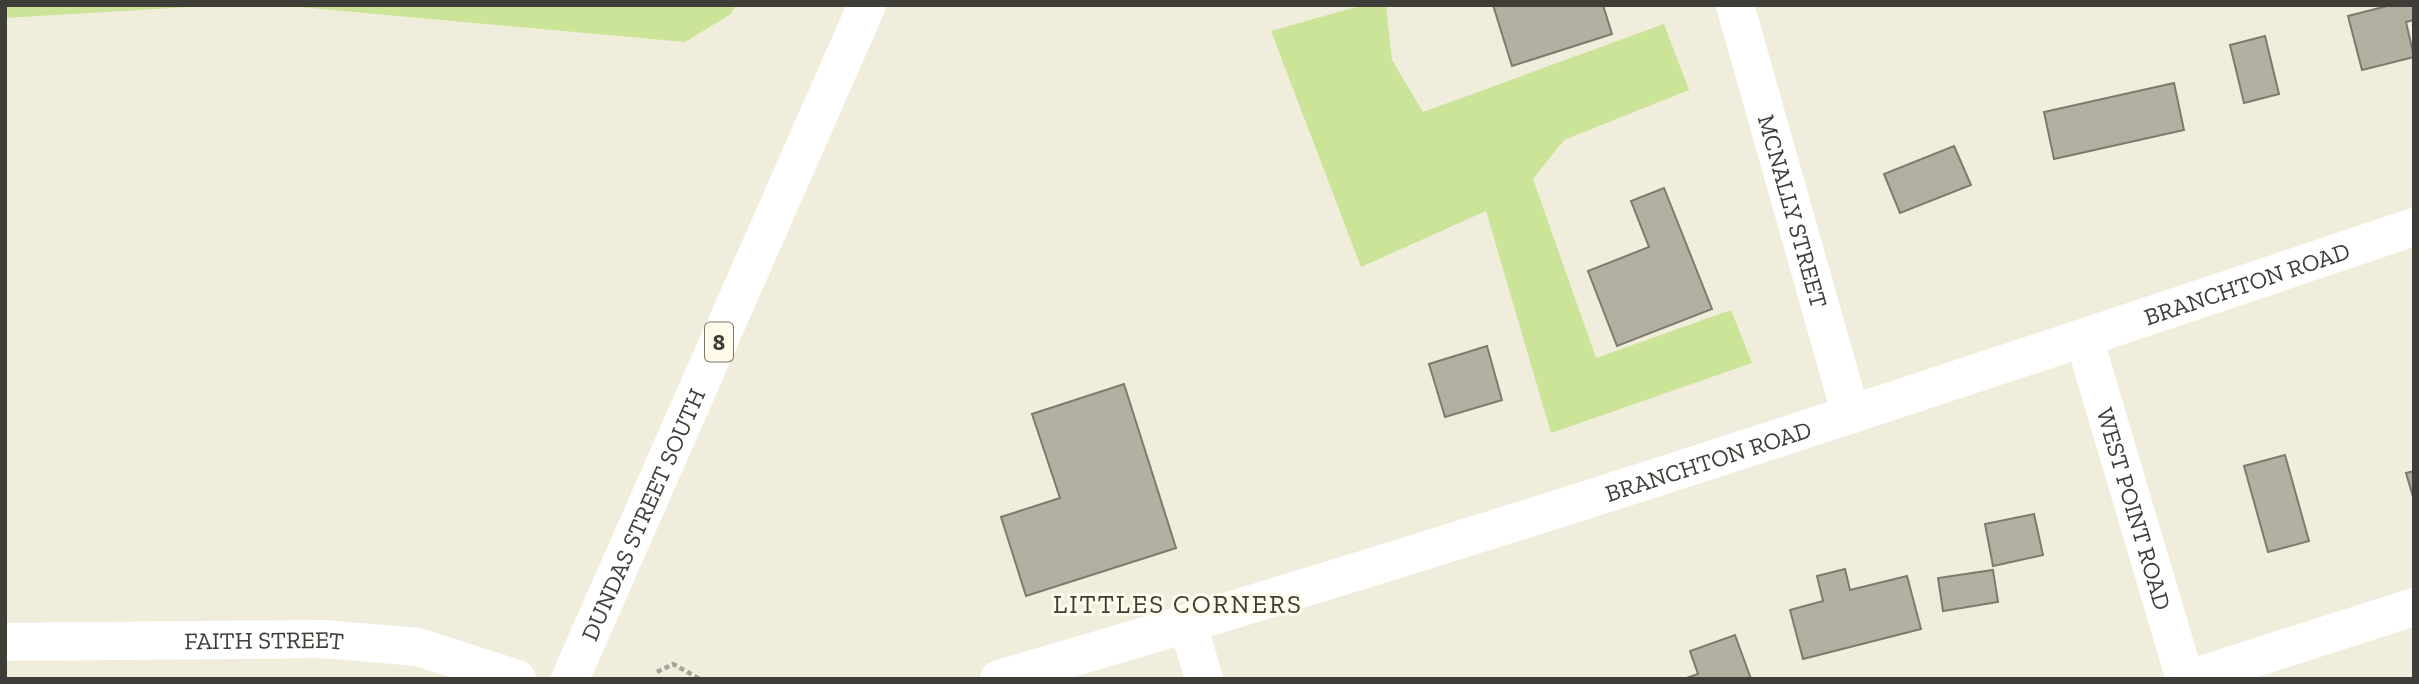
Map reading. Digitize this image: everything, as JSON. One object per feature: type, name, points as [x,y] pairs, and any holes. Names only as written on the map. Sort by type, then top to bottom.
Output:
[{"type":"main road","name":"DUNDAS STREET SOUTH","points":[[570,679],[867,5]]},
{"type":"main road","name":"MCNALLY STREET","points":[[1735,5],[1852,415]]},
{"type":"main road","name":"BRANCHTON ROAD","points":[[999,679],[1188,624],[1852,415],[2414,227]]},
{"type":"main road","name":"WEST POINT ROAD","points":[[2084,338],[2187,679]]},
{"type":"main road","points":[[2187,679],[2414,607]]},
{"type":"main road","points":[[1188,624],[1204,679]]},
{"type":"main road","name":"FAITH STREET","points":[[5,642],[322,639],[418,647],[517,679]]},
{"type":"path","points":[[657,672],[673,664],[700,679]]},
{"type":"green space","points":[[5,5],[225,5],[5,18]]},
{"type":"green space","points":[[277,5],[736,5],[731,14],[685,42]]},
{"type":"green space","points":[[1363,5],[1386,5],[1392,60],[1423,112],[1664,24],[1689,90],[1564,140],[1533,179],[1596,358],[1731,310],[1752,363],[1551,433],[1486,211],[1361,267],[1271,31]]},
{"type":"building","points":[[1493,5],[1603,5],[1612,34],[1512,66]]},
{"type":"building","points":[[2391,5],[2414,5],[2414,20],[2406,22],[2414,57],[2362,70],[2348,16]]},
{"type":"building","points":[[2265,36],[2279,94],[2244,103],[2230,45]]},
{"type":"building","points":[[2174,83],[2184,130],[2054,159],[2044,112]]},
{"type":"building","points":[[1954,146],[1971,185],[1900,213],[1884,174]]},
{"type":"building","points":[[1664,188],[1712,309],[1617,346],[1588,271],[1649,247],[1631,201]]},
{"type":"building","points":[[1487,346],[1502,400],[1445,417],[1429,364]]},
{"type":"building","points":[[1124,384],[1176,548],[1026,596],[1001,517],[1060,498],[1032,414]]},
{"type":"building","points":[[2285,455],[2309,541],[2268,552],[2244,466]]},
{"type":"building","points":[[2414,471],[2414,500],[2406,473]]},
{"type":"building","points":[[2034,514],[2043,555],[1993,566],[1985,524]]},
{"type":"building","points":[[1845,569],[1850,590],[1907,576],[1921,629],[1803,659],[1790,610],[1823,601],[1817,576]]},
{"type":"building","points":[[1993,570],[1998,602],[1943,611],[1938,578]]},
{"type":"building","points":[[1735,635],[1751,679],[1684,679],[1698,674],[1690,651]]},
{"type":"district","name":"LITTLES CORNERS","points":[[1178,604]]}]
